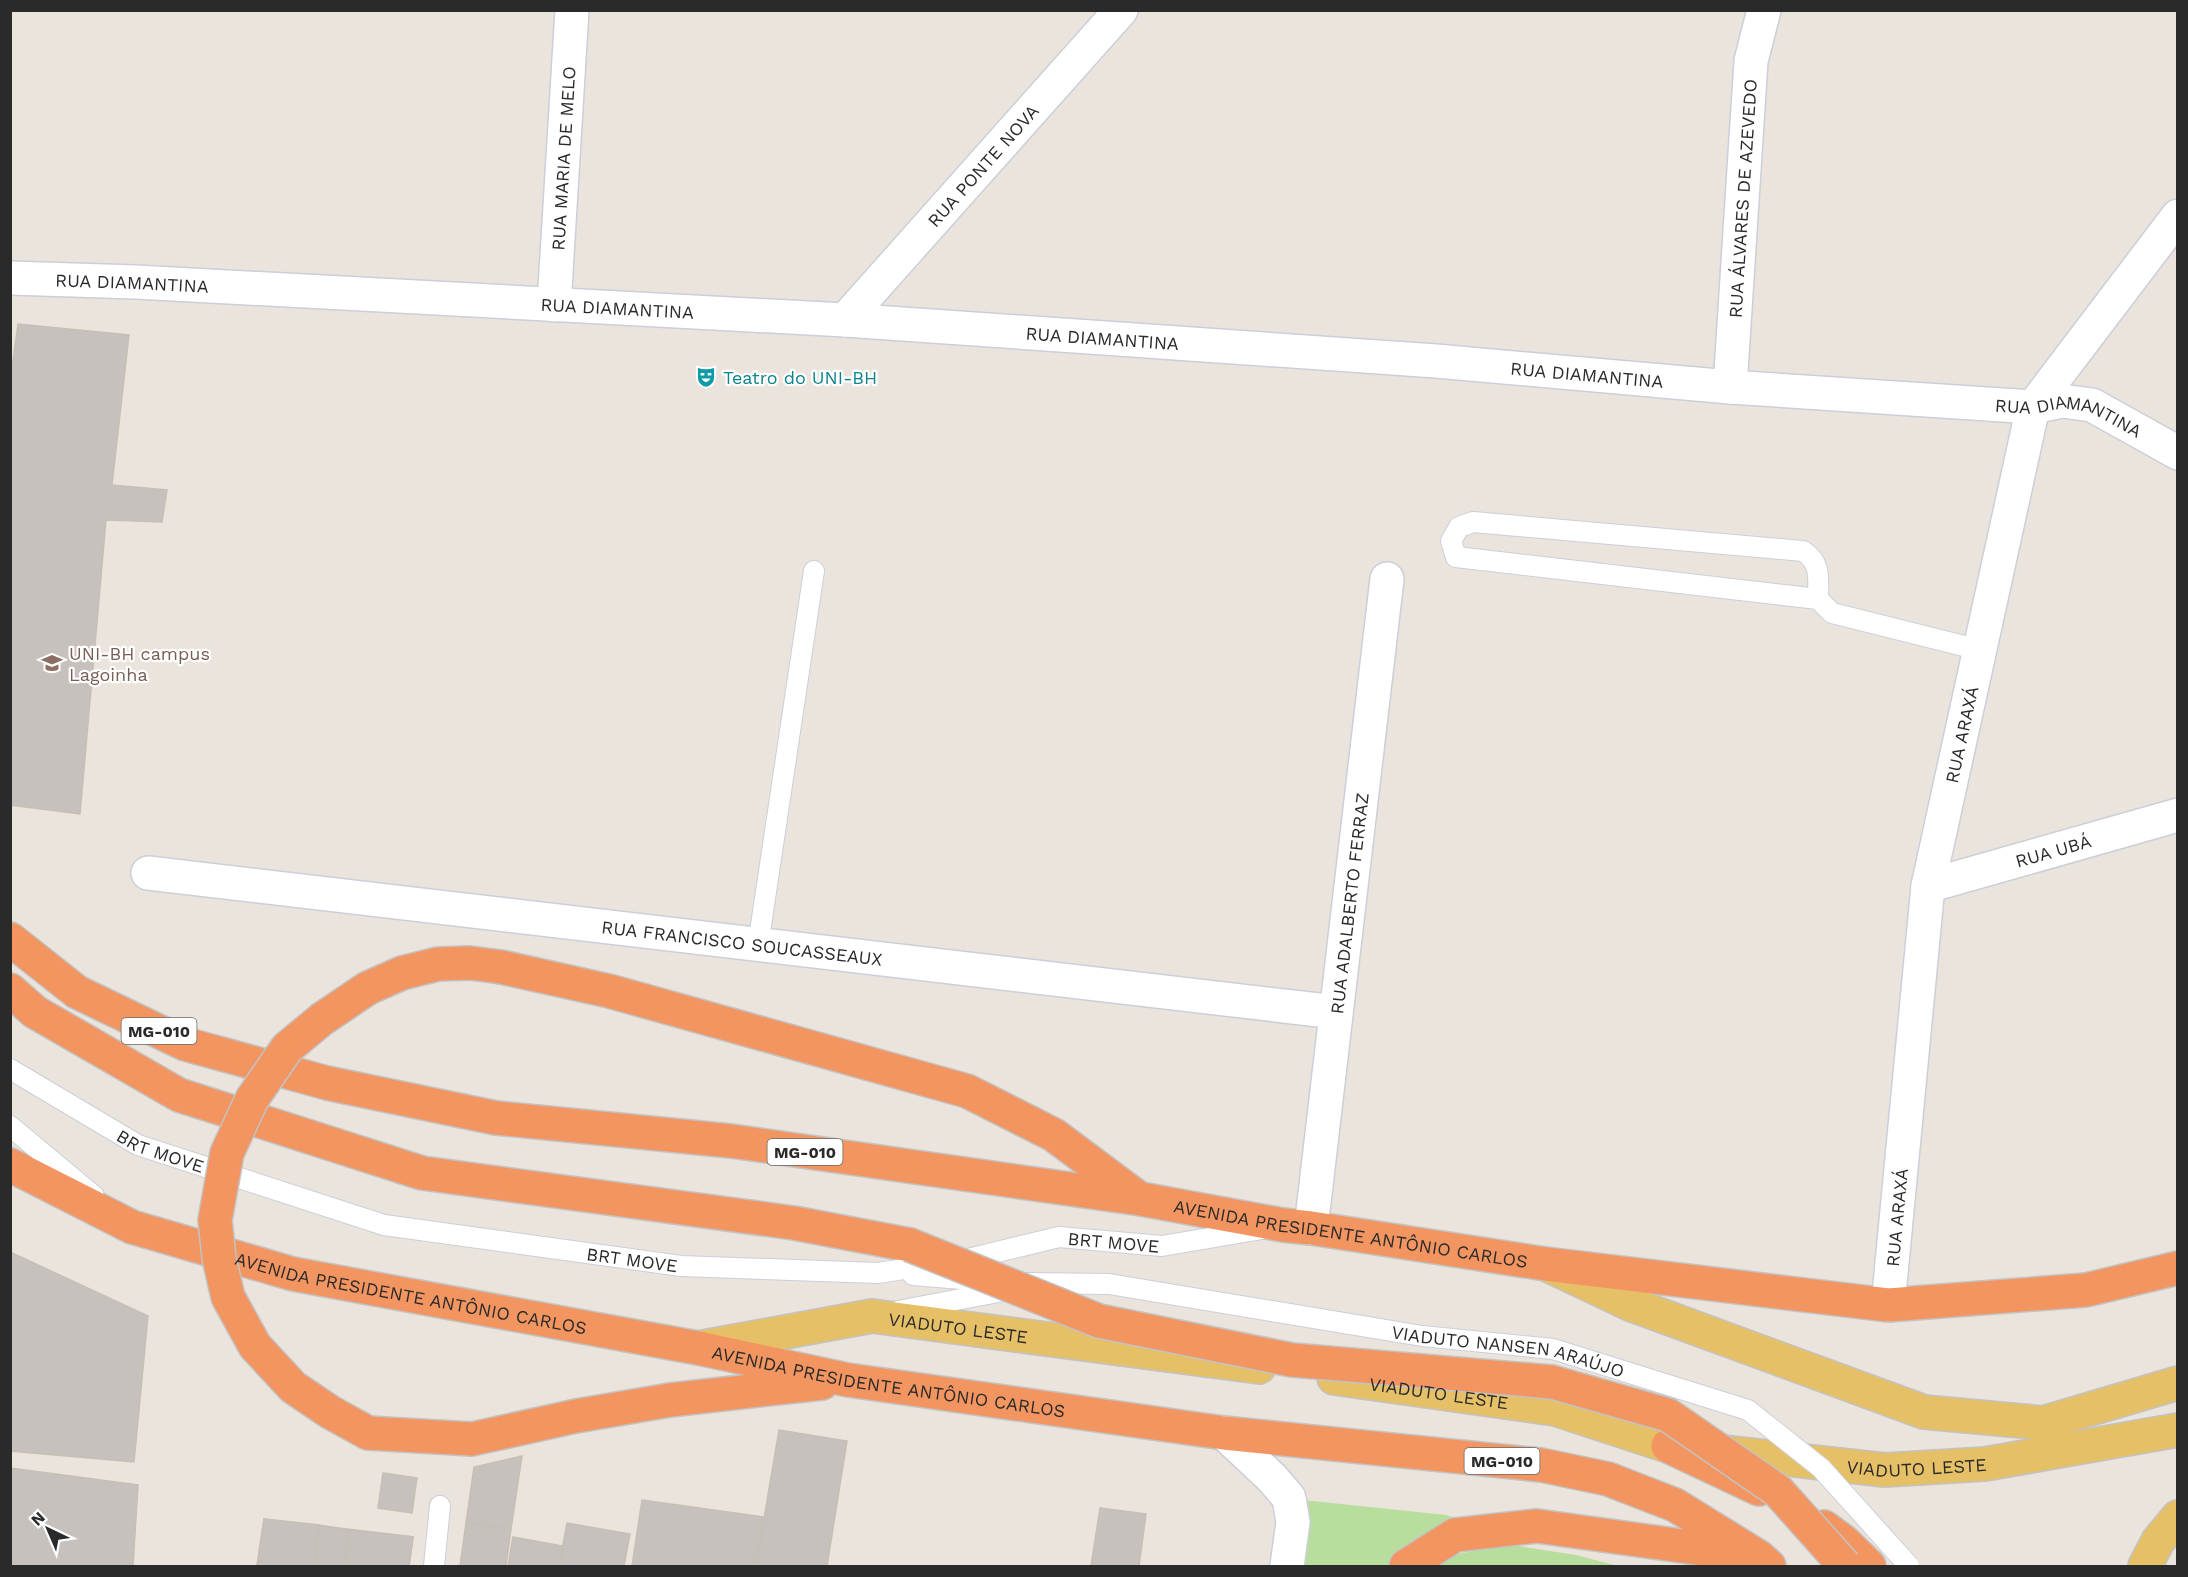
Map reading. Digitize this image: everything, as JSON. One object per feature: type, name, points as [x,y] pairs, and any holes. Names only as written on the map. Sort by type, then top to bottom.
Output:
[{"type":"highway","name":"AVENIDA PRESIDENTE ANTÔNIO CARLOS","points":[[10,939],[77,992],[185,1044],[327,1083],[496,1118],[731,1141],[1141,1199],[1297,1226],[1546,1264],[1888,1305],[2086,1290],[2178,1268]]},
{"type":"highway","points":[[848,1380],[670,1400],[576,1416],[472,1439],[368,1433],[293,1388],[255,1346],[228,1297],[219,1258],[215,1220],[227,1153],[252,1099],[287,1048],[322,1019],[368,988],[402,973],[438,964],[470,963],[501,967],[609,991],[967,1091],[1054,1135],[1141,1199]]},
{"type":"highway","points":[[10,990],[36,1012],[179,1095],[422,1173],[794,1223],[910,1245],[1099,1321],[1292,1360],[1552,1382],[1668,1415],[1778,1491],[1845,1566]]},
{"type":"highway","name":"AVENIDA PRESIDENTE ANTÔNIO CARLOS","points":[[10,1165],[132,1227],[293,1274],[699,1348],[848,1380],[1224,1434],[1541,1465],[1608,1479],[1675,1505],[1764,1562]]},
{"type":"highway","points":[[1668,1446],[1789,1502],[1843,1541],[1869,1566]]},
{"type":"highway","points":[[1406,1566],[1455,1535],[1537,1526],[1764,1562]]},
{"type":"main road","points":[[1546,1264],[1630,1304],[1924,1412],[2043,1423],[2178,1383]]},
{"type":"main road","name":"VIADUTO LESTE","points":[[699,1348],[872,1316],[1555,1408],[1668,1446],[1885,1470],[1985,1464],[2178,1430]]},
{"type":"main road","points":[[2145,1566],[2158,1541],[2178,1517]]},
{"type":"street","name":"RUA MARIA DE MELO","points":[[554,305],[572,10]]},
{"type":"street","name":"RUA PONTE NOVA","points":[[845,320],[1121,10]]},
{"type":"street","name":"RUA ÁLVARES DE AZEVEDO","points":[[1730,387],[1751,61],[1758,25],[1764,10]]},
{"type":"street","name":"RUA ARAXÁ","points":[[1888,1305],[1928,886],[2033,407],[2178,216]]},
{"type":"street","name":"RUA DIAMANTINA","points":[[10,278],[136,282],[845,320],[1437,361],[1730,387],[2033,407],[2062,401],[2092,405],[2178,453]]},
{"type":"street","name":"RUA ADALBERTO FERRAZ","points":[[1297,1226],[1336,1012],[1387,579]]},
{"type":"street","name":"RUA UBÁ","points":[[1928,886],[2178,815]]},
{"type":"street","name":"RUA FRANCISCO SOUCASSEAUX","points":[[148,873],[1336,1012]]},
{"type":"street","points":[[1224,1434],[1272,1478],[1289,1498],[1293,1522],[1287,1566]]},
{"type":"lane","points":[[1818,599],[1818,571],[1815,561],[1803,551],[1473,522],[1459,526],[1451,542],[1456,556],[1818,599],[1832,613],[1980,650]]},
{"type":"lane","points":[[758,945],[813,571]]},
{"type":"lane","name":"BRT MOVE","points":[[10,1070],[138,1145],[384,1225],[681,1266],[878,1273],[968,1259],[1059,1237],[1162,1246],[1297,1226]]},
{"type":"lane","points":[[10,1126],[132,1227]]},
{"type":"lane","name":"VIADUTO NANSEN ARAÚJO","points":[[878,1273],[1040,1284],[1109,1284],[1422,1336],[1553,1349],[1748,1410],[1821,1468],[1909,1566]]},
{"type":"lane","name":"VIADUTO NANSEN ARAÚJO","points":[[872,1316],[1040,1284]]},
{"type":"lane","points":[[434,1566],[440,1506]]},
{"type":"green space","points":[[1303,1500],[1446,1515],[1466,1521],[1422,1539],[1388,1566],[1294,1566]]},
{"type":"green space","points":[[1517,1546],[1576,1555],[1618,1566],[1430,1566],[1461,1553]]},
{"type":"building","name":"UNI-BH campus Lagoinha","points":[[18,324],[129,335],[112,485],[167,490],[162,522],[106,520],[80,814],[10,805],[10,382]]},
{"type":"building","points":[[10,1252],[148,1316],[134,1462],[10,1451]]},
{"type":"building","points":[[779,1430],[847,1441],[827,1566],[756,1566]]},
{"type":"building","points":[[522,1456],[511,1529],[466,1523],[474,1467]]},
{"type":"building","points":[[10,1468],[138,1485],[133,1566],[10,1566]]},
{"type":"building","points":[[383,1473],[417,1478],[412,1513],[378,1508]]},
{"type":"building","points":[[642,1500],[763,1517],[756,1566],[632,1566]]},
{"type":"building","points":[[1100,1508],[1146,1514],[1139,1566],[1091,1566]]},
{"type":"building","points":[[264,1519],[413,1537],[409,1566],[257,1566]]},
{"type":"building","points":[[264,1519],[319,1525],[314,1566],[257,1566]]},
{"type":"building","points":[[466,1523],[511,1529],[506,1566],[460,1566]]},
{"type":"building","points":[[567,1523],[630,1534],[624,1566],[559,1566]]},
{"type":"building","points":[[319,1525],[349,1530],[344,1566],[314,1566]]},
{"type":"building","points":[[349,1530],[413,1537],[409,1566],[344,1566]]},
{"type":"building","points":[[513,1537],[563,1546],[559,1566],[508,1566]]},
{"type":"place","name":"Teatro do UNI-BH","points":[[706,377]]},
{"type":"place","name":"UNI-BH campus Lagoinha","points":[[52,663]]}]
